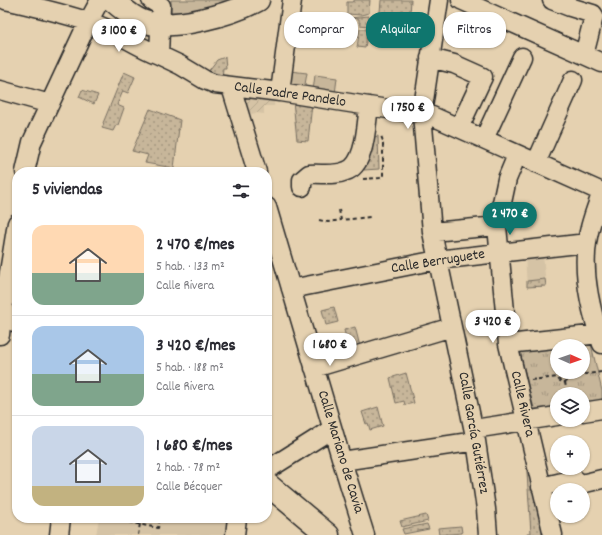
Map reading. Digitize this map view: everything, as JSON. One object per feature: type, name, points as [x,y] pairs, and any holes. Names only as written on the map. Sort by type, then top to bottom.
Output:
[{"type":"main road","points":[[112,0],[142,21],[157,10],[178,24],[212,17],[244,8],[258,0]]},
{"type":"main road","points":[[272,488],[328,535]]},
{"type":"street","name":"Calle Padre Pandelo","points":[[5,0],[36,7],[99,26],[146,50],[160,55],[209,82],[231,87],[280,92],[422,114],[437,118],[602,192]]},
{"type":"street","points":[[27,167],[32,142],[88,22],[100,0]]},
{"type":"street","points":[[280,92],[292,0]]},
{"type":"street","name":"Calle García Gutiérrez","points":[[439,0],[422,114],[432,232],[475,435],[486,509],[488,535]]},
{"type":"street","points":[[461,0],[602,63]]},
{"type":"street","points":[[552,0],[593,14],[594,16],[584,55]]},
{"type":"street","points":[[157,10],[160,55]]},
{"type":"street","points":[[430,58],[454,64],[483,77],[459,128]]},
{"type":"street","points":[[484,139],[522,58]]},
{"type":"street","points":[[536,163],[573,80]]},
{"type":"street","points":[[231,87],[255,167]]},
{"type":"street","points":[[0,90],[50,104]]},
{"type":"street","points":[[302,187],[302,180],[309,174],[336,174],[346,172],[352,169],[358,162],[363,146],[369,106]]},
{"type":"street","name":"Calle Rivera","points":[[517,155],[507,179],[497,226],[508,344],[526,422],[547,494],[553,535]]},
{"type":"street","points":[[508,344],[601,339],[590,302],[586,278],[587,243],[591,224],[602,192]]},
{"type":"street","name":"Calle Mariano de Cavia","points":[[272,224],[332,429],[365,535]]},
{"type":"street","points":[[432,232],[497,226]]},
{"type":"street","name":"Calle Berruguete","points":[[291,289],[437,260],[587,243]]},
{"type":"street","points":[[5,321],[12,264]]},
{"type":"street","points":[[314,368],[452,328]]},
{"type":"street","points":[[590,411],[602,409]]},
{"type":"street","points":[[342,461],[475,435],[550,417]]},
{"type":"street","points":[[272,467],[332,429]]},
{"type":"street","points":[[568,483],[575,479],[576,483]]},
{"type":"street","points":[[590,483],[602,479]]},
{"type":"street","points":[[59,535],[60,523]]},
{"type":"street","points":[[236,535],[237,523]]},
{"type":"path","points":[[339,210],[341,220]]},
{"type":"path","points":[[319,220],[328,222],[370,217]]},
{"type":"path","points":[[590,374],[602,372]]},
{"type":"path","points":[[517,382],[550,378]]},
{"type":"path","points":[[559,379],[561,382],[566,382]]},
{"type":"path","points":[[566,382],[569,379]]},
{"type":"path","points":[[566,382],[566,387]]},
{"type":"path","points":[[135,523],[158,528],[159,523]]},
{"type":"path","points":[[138,535],[140,524]]},
{"type":"shaded area","points":[[241,94],[275,98],[274,106],[264,106],[264,114],[256,113],[243,116]]},
{"type":"shaded area","points":[[543,255],[546,286],[527,287],[525,256]]},
{"type":"shaded area","points":[[98,523],[233,523],[232,535],[96,535]]},
{"type":"green space","points":[[171,0],[237,0],[210,9],[188,10],[188,12],[171,12]]},
{"type":"green space","points":[[355,0],[370,0],[369,12],[361,15],[358,15],[358,12],[347,12],[347,2],[352,2]]},
{"type":"green space","points":[[381,0],[411,0],[410,12],[380,12]]},
{"type":"green space","points":[[366,16],[366,26],[360,25],[361,23],[359,23],[358,17]]},
{"type":"green space","points":[[360,29],[366,29],[365,48],[358,47]]},
{"type":"green space","points":[[225,57],[226,68],[223,68],[222,79],[207,73],[217,60]]},
{"type":"green space","points":[[290,71],[307,73],[304,90],[293,88],[289,82]]},
{"type":"green space","points":[[124,72],[135,77],[128,93],[123,91],[117,105],[124,108],[118,125],[116,125],[113,131],[102,128],[103,123]]},
{"type":"green space","points":[[315,75],[337,78],[335,94],[313,91]]},
{"type":"green space","points":[[82,90],[98,95],[94,104],[79,97]]},
{"type":"green space","points":[[293,101],[312,104],[308,141],[297,140]]},
{"type":"green space","points":[[150,109],[180,120],[174,167],[145,163],[148,155],[132,151]]},
{"type":"green space","points":[[378,136],[379,169],[364,170],[374,137]]},
{"type":"green space","points":[[545,279],[546,286],[527,287],[527,281]]},
{"type":"green space","points":[[334,307],[338,322],[326,325],[322,310]]},
{"type":"green space","points":[[355,327],[361,350],[350,353],[344,330]]},
{"type":"green space","points":[[590,340],[602,391],[602,400],[590,401],[590,387],[550,387],[550,407],[534,409],[519,348],[550,345],[550,379],[590,379]]},
{"type":"green space","points":[[406,373],[414,403],[405,405],[404,401],[396,403],[390,378]]},
{"type":"green space","points":[[378,407],[383,426],[370,430],[368,423],[366,424],[362,412]]},
{"type":"green space","points":[[526,458],[547,535],[527,535],[527,533],[531,533]]},
{"type":"green space","points":[[426,515],[428,521],[402,527],[400,521]]},
{"type":"green space","points":[[427,524],[429,529],[404,534],[402,529]]},
{"type":"green space","points":[[461,526],[462,533],[439,535],[438,528]]}]
